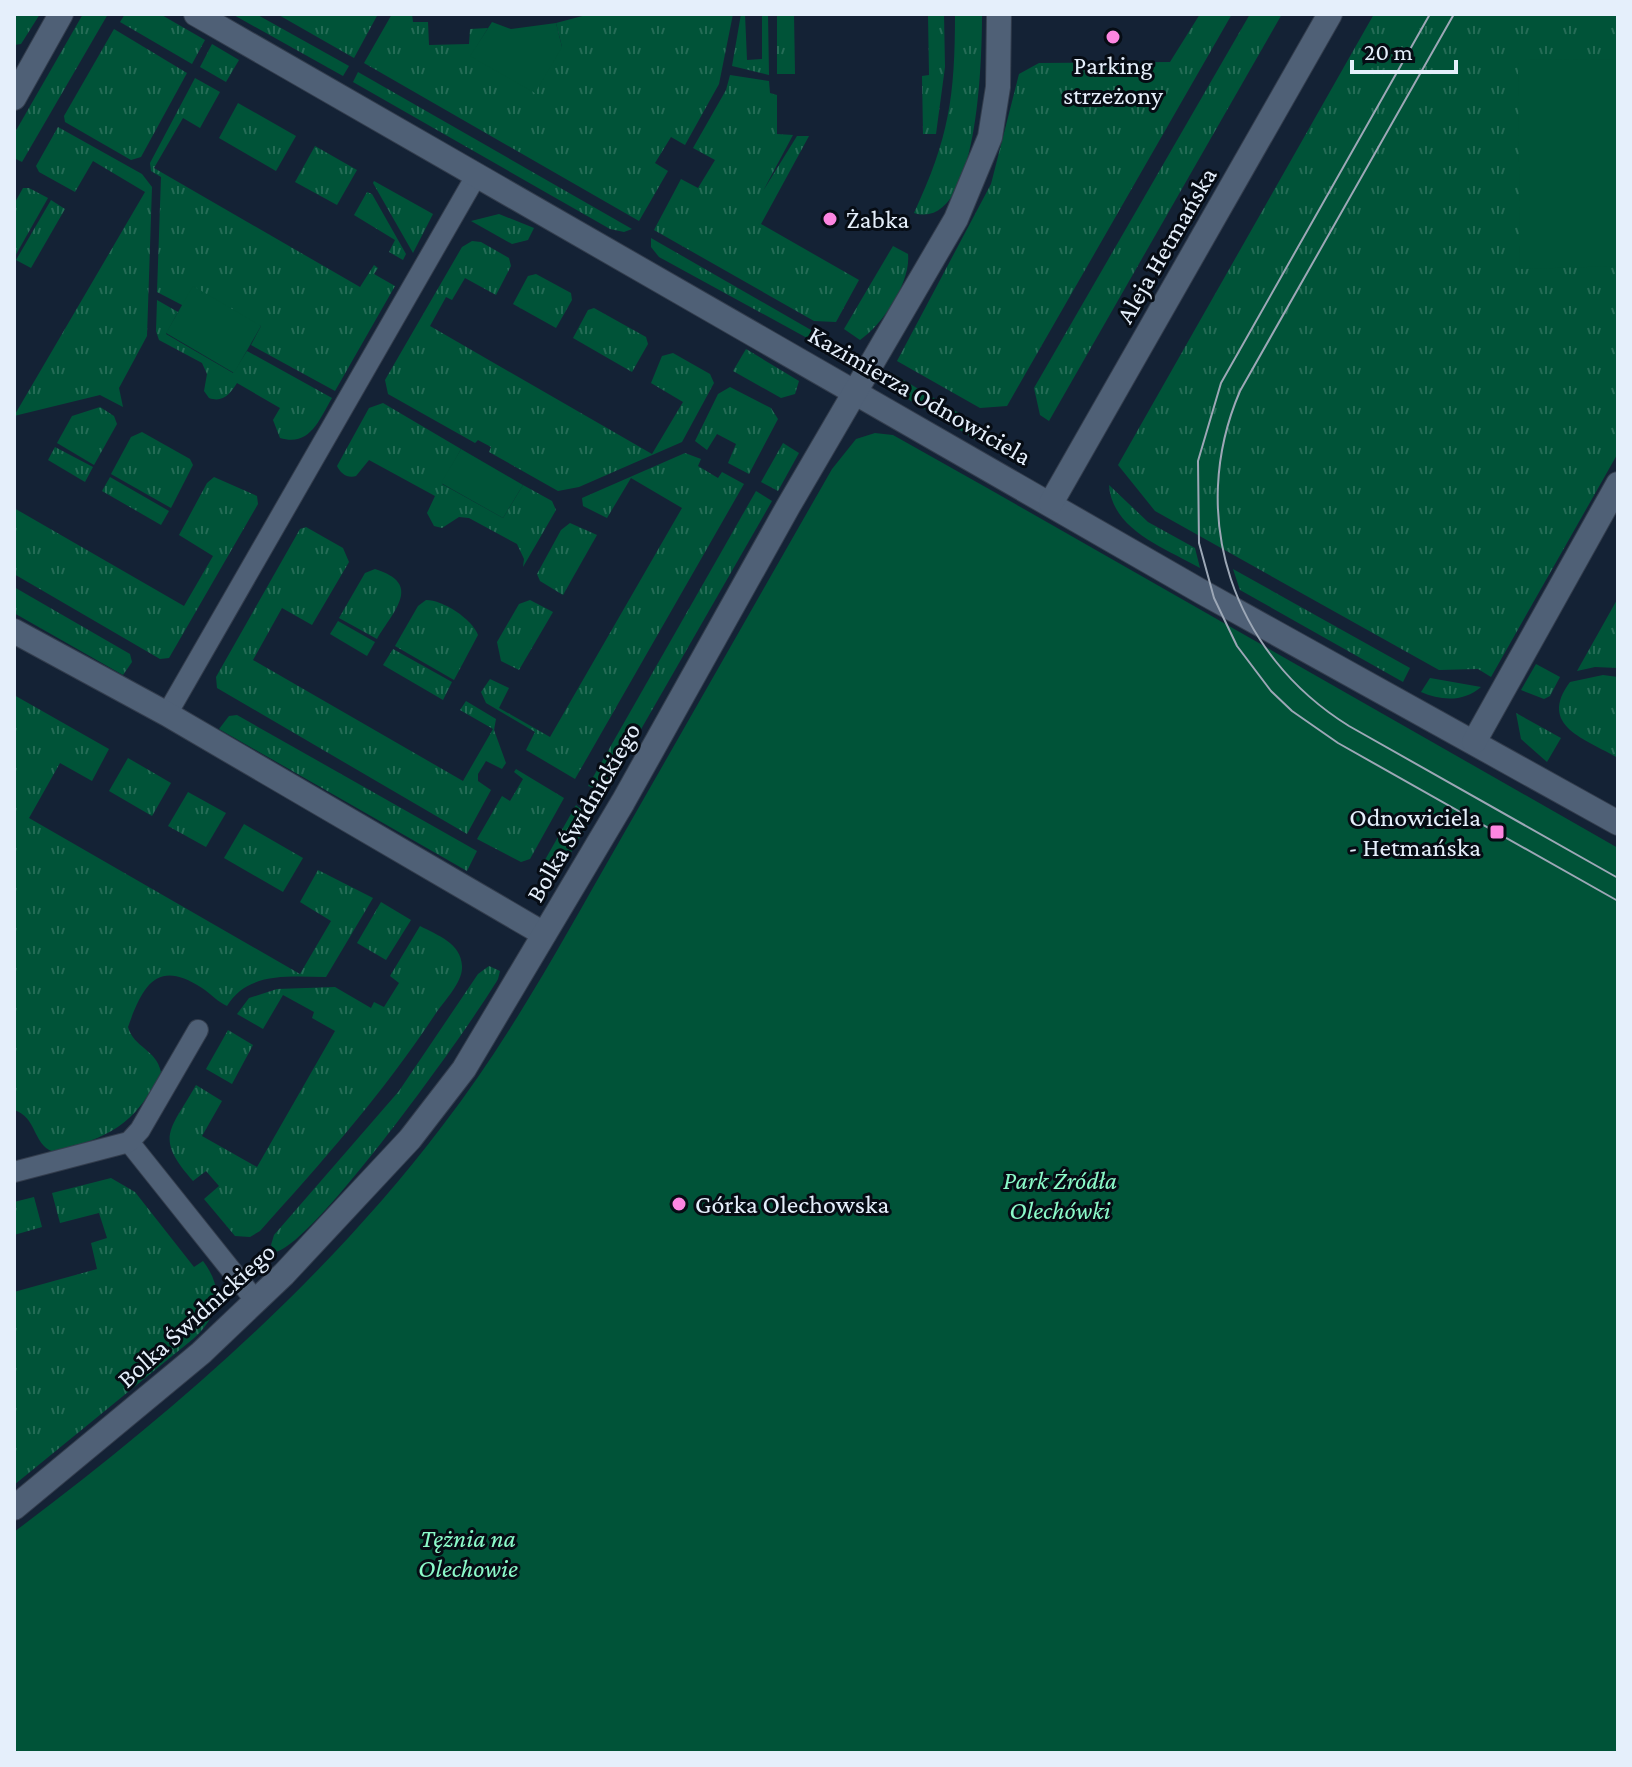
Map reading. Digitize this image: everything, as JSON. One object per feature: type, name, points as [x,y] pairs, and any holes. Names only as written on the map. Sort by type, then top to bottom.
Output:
[{"type":"street","points":[[14,98],[61,14]]},
{"type":"street","name":"Kazimierza Odnowiciela","points":[[196,14],[1202,592],[1618,823]]},
{"type":"street","name":"Bolka Świdnickiego","points":[[14,1508],[201,1353],[284,1274],[410,1139],[464,1069],[623,802],[956,219],[978,172],[996,107],[999,14]]},
{"type":"street","name":"Aleja Hetmańska","points":[[1051,503],[1330,14]]},
{"type":"street","points":[[1474,742],[1618,484]]},
{"type":"street","points":[[14,631],[167,714],[544,934]]},
{"type":"lane","points":[[167,714],[476,176]]},
{"type":"lane","points":[[14,1172],[129,1142],[140,1130],[198,1030]]},
{"type":"lane","points":[[129,1142],[255,1300]]},
{"type":"green space","points":[[14,14],[40,14],[21,44],[14,45]]},
{"type":"green space","points":[[83,14],[108,14],[22,162],[14,158],[14,134]]},
{"type":"green space","points":[[125,14],[160,14],[205,40],[192,64],[120,22]]},
{"type":"green space","points":[[232,14],[256,14],[349,66],[343,76]]},
{"type":"green space","points":[[277,14],[378,14],[354,58]]},
{"type":"green space","points":[[392,14],[412,14],[413,22],[428,22],[429,45],[469,44],[470,29],[488,28],[471,56],[562,47],[556,23],[590,14],[733,14],[719,84],[685,145],[671,137],[655,163],[668,171],[639,221],[364,63]]},
{"type":"green space","points":[[741,14],[745,14],[747,60],[762,59],[762,14],[768,14],[769,75],[732,66]]},
{"type":"green space","points":[[777,14],[794,14],[795,74],[777,74]]},
{"type":"green space","points":[[928,14],[944,14],[945,67],[936,134],[923,134],[922,76],[929,75]]},
{"type":"green space","points":[[955,14],[982,14],[981,64],[973,135],[965,169],[952,196],[936,212],[914,213],[935,162],[948,116],[954,70]]},
{"type":"green space","points":[[1200,14],[1232,14],[1007,406],[980,408],[897,361],[991,184],[1019,74],[1039,63],[1170,62]]},
{"type":"green space","points":[[1250,14],[1282,14],[1049,421],[1040,415],[1034,388]]},
{"type":"green space","points":[[1374,14],[1618,14],[1618,453],[1491,677],[1478,669],[1439,670],[1155,511],[1118,465]]},
{"type":"green space","points":[[492,22],[511,29],[556,23],[562,47],[535,93],[470,56]]},
{"type":"green space","points":[[114,29],[187,73],[141,157],[131,160],[65,122],[64,116]]},
{"type":"green space","points":[[212,44],[239,60],[226,82],[200,67]]},
{"type":"green space","points":[[1618,59],[1618,266],[1520,269],[1518,60]]},
{"type":"green space","points":[[358,72],[632,229],[624,232],[610,229],[353,82]]},
{"type":"green space","points":[[730,75],[769,81],[770,93],[777,95],[777,134],[793,135],[763,191],[797,136],[809,136],[761,224],[859,280],[836,322],[814,321],[654,230],[681,179],[698,188],[715,160],[693,148],[726,90]]},
{"type":"green space","points":[[195,78],[220,92],[200,128],[183,118],[154,168],[360,287],[374,265],[378,268],[374,274],[395,286],[335,391],[251,345],[261,326],[182,305],[157,292],[161,177],[151,171],[150,163]]},
{"type":"green space","points":[[238,103],[296,136],[276,171],[219,138]]},
{"type":"green space","points":[[58,127],[142,174],[152,187],[147,336],[119,388],[123,407],[100,395],[14,416],[145,192],[93,161],[75,192],[39,172],[36,166]]},
{"type":"green space","points":[[315,146],[357,170],[337,205],[295,182]]},
{"type":"green space","points":[[373,183],[433,214],[413,253]]},
{"type":"green space","points":[[23,188],[48,198],[14,258],[14,204]]},
{"type":"green space","points":[[367,192],[372,194],[406,254],[403,260],[389,252],[395,240],[354,215]]},
{"type":"green space","points":[[51,200],[65,209],[31,268],[16,260]]},
{"type":"green space","points":[[499,214],[534,228],[528,240],[512,244],[471,221]]},
{"type":"green space","points":[[651,238],[811,330],[818,344],[659,257],[651,247]]},
{"type":"green space","points":[[472,241],[481,242],[509,258],[511,266],[496,295],[465,278],[452,300],[446,297],[430,326],[652,454],[683,402],[651,383],[662,356],[673,353],[710,374],[714,383],[682,442],[579,487],[558,491],[489,452],[491,447],[478,440],[475,443],[388,394],[385,380],[462,247]]},
{"type":"green space","points":[[893,246],[908,254],[905,277],[894,302],[878,324],[860,340],[844,329]]},
{"type":"green space","points":[[536,274],[571,293],[572,300],[556,328],[513,304],[528,276]]},
{"type":"green space","points":[[193,286],[261,326],[234,373],[166,333]]},
{"type":"green space","points":[[157,300],[178,312],[166,334],[233,373],[247,351],[332,398],[318,423],[299,439],[280,438],[273,420],[280,408],[237,383],[226,396],[209,398],[204,391],[207,374],[202,363],[159,340],[156,331]]},
{"type":"green space","points":[[594,308],[646,337],[648,344],[632,372],[573,338],[588,310]]},
{"type":"green space","points":[[746,349],[799,381],[795,394],[781,398],[733,371]]},
{"type":"green space","points":[[895,375],[984,428],[988,440],[985,445],[906,398]]},
{"type":"green space","points":[[730,387],[771,408],[778,419],[749,474],[728,463],[736,444],[717,434],[707,450],[695,441],[718,394]]},
{"type":"green space","points":[[383,403],[461,449],[442,484],[503,518],[523,485],[552,501],[556,510],[523,567],[524,559],[517,544],[469,518],[459,517],[442,528],[434,526],[427,513],[435,496],[369,460],[356,476],[347,476],[340,471],[337,466],[369,408]]},
{"type":"green space","points":[[100,407],[114,416],[117,424],[94,465],[57,443],[72,416]]},
{"type":"green space","points":[[142,432],[190,459],[193,465],[171,508],[111,474],[131,437]]},
{"type":"green space","name":"Park Źródła Olechówki","points":[[875,433],[893,435],[1618,848],[1618,1753],[14,1753],[14,1532],[131,1441],[243,1343],[348,1238],[443,1125],[468,1092],[536,986],[832,469],[856,439]]},
{"type":"green space","points":[[783,443],[799,453],[778,491],[761,482]]},
{"type":"green space","points":[[55,447],[93,467],[85,482],[48,460]]},
{"type":"green space","points":[[461,449],[523,485],[503,518],[441,483]]},
{"type":"green space","points":[[685,453],[701,459],[698,466],[718,478],[722,472],[744,484],[575,779],[526,750],[535,732],[486,703],[481,692],[490,679],[509,688],[499,708],[550,737],[682,508],[631,478],[607,518],[583,506],[582,498]]},
{"type":"green space","points":[[110,477],[169,511],[161,525],[102,491]]},
{"type":"green space","points":[[214,477],[257,496],[258,504],[169,658],[160,659],[14,574],[14,508],[184,606],[213,556],[179,535],[207,483]]},
{"type":"green space","points":[[1109,485],[1148,522],[1195,548],[1200,568],[1142,536],[1130,526],[1112,501]]},
{"type":"green space","points":[[756,491],[772,501],[605,792],[588,786]]},
{"type":"green space","points":[[570,523],[597,535],[563,595],[540,581],[537,574],[561,530]]},
{"type":"green space","points":[[306,527],[343,548],[349,562],[312,625],[282,608],[253,660],[463,781],[493,729],[460,710],[466,701],[496,719],[494,730],[506,763],[502,769],[486,761],[478,774],[478,781],[491,790],[467,834],[217,688],[216,677],[300,529]]},
{"type":"green space","points":[[375,569],[390,575],[401,590],[396,608],[377,639],[339,618],[365,573]]},
{"type":"green space","points":[[1233,569],[1410,668],[1403,682],[1240,590]]},
{"type":"green space","points":[[14,587],[130,654],[132,662],[123,675],[14,613]]},
{"type":"green space","points":[[1618,598],[1618,668],[1595,667],[1577,671]]},
{"type":"green space","points":[[426,600],[440,603],[456,612],[470,623],[478,635],[454,680],[395,646],[418,606]]},
{"type":"green space","points":[[530,600],[553,612],[519,670],[501,661],[497,642],[519,604]]},
{"type":"green space","points":[[338,621],[375,642],[367,656],[330,634]]},
{"type":"green space","points":[[393,649],[452,682],[443,700],[383,665]]},
{"type":"green space","points":[[1536,664],[1560,677],[1550,696],[1544,699],[1521,690]]},
{"type":"green space","points":[[1603,675],[1618,677],[1618,758],[1570,729],[1562,720],[1559,710],[1561,697],[1570,682]]},
{"type":"green space","points":[[1430,678],[1481,687],[1460,698],[1436,697],[1421,692]]},
{"type":"green space","points":[[14,695],[109,749],[92,781],[60,763],[29,818],[300,974],[331,921],[300,902],[318,870],[373,898],[326,977],[284,977],[258,981],[236,995],[227,1006],[187,980],[163,976],[154,980],[146,988],[128,1027],[135,1040],[155,1058],[161,1072],[151,1091],[130,1118],[118,1127],[90,1141],[53,1152],[41,1143],[27,1118],[14,1110]]},
{"type":"green space","points":[[1516,713],[1561,738],[1547,762],[1521,739]]},
{"type":"green space","points":[[237,715],[477,851],[467,871],[219,729],[229,716]]},
{"type":"green space","points":[[128,758],[171,783],[152,816],[109,791]]},
{"type":"green space","points":[[516,769],[564,798],[530,859],[521,862],[477,839],[502,796],[510,801],[523,779],[514,772]]},
{"type":"green space","points":[[188,792],[226,813],[206,847],[168,826]]},
{"type":"green space","points":[[576,805],[591,818],[564,865],[550,880],[542,876],[541,867]]},
{"type":"green space","points":[[244,824],[303,858],[283,892],[224,858]]},
{"type":"green space","points":[[381,902],[411,920],[386,960],[357,943]]},
{"type":"green space","points":[[420,926],[447,941],[457,951],[462,972],[457,984],[374,1098],[307,1179],[260,1231],[250,1237],[235,1236],[204,1199],[219,1186],[206,1171],[193,1181],[173,1154],[170,1134],[173,1124],[196,1085],[222,1101],[202,1136],[257,1167],[335,1031],[312,1018],[314,1012],[283,995],[263,1029],[237,1014],[249,998],[277,989],[335,987],[371,1008],[374,1002],[384,1007],[399,983],[390,976]]},
{"type":"green space","points":[[489,966],[500,971],[498,979],[427,1083],[322,1213],[295,1241],[275,1252],[271,1245],[274,1235],[399,1091],[478,974]]},
{"type":"green space","points":[[228,1030],[253,1045],[232,1084],[206,1069]]},
{"type":"green space","points":[[111,1178],[135,1192],[194,1267],[203,1261],[216,1292],[213,1312],[193,1339],[14,1485],[14,1292],[97,1269],[91,1243],[107,1238],[99,1213],[60,1223],[52,1193]]},
{"type":"green space","points":[[34,1197],[42,1227],[14,1235],[14,1202]]},
{"type":"tram line","points":[[1430,14],[1221,383],[1198,461],[1199,543],[1214,598],[1237,646],[1271,691],[1292,711],[1338,743],[1618,901]]},
{"type":"tram line","points":[[1454,14],[1240,391],[1224,439],[1218,486],[1220,533],[1231,579],[1249,622],[1275,661],[1309,696],[1349,726],[1618,878]]},
{"type":"place","name":"Parking strzeżony","points":[[1113,37]]},
{"type":"place","name":"Żabka","points":[[830,219]]},
{"type":"place","name":"Odnowiciela - Hetmańska","points":[[1497,832]]},
{"type":"place","name":"Górka Olechowska","points":[[679,1204]]},
{"type":"park label","name":"Tężnia na Olechowie","points":[[468,1553]]}]
